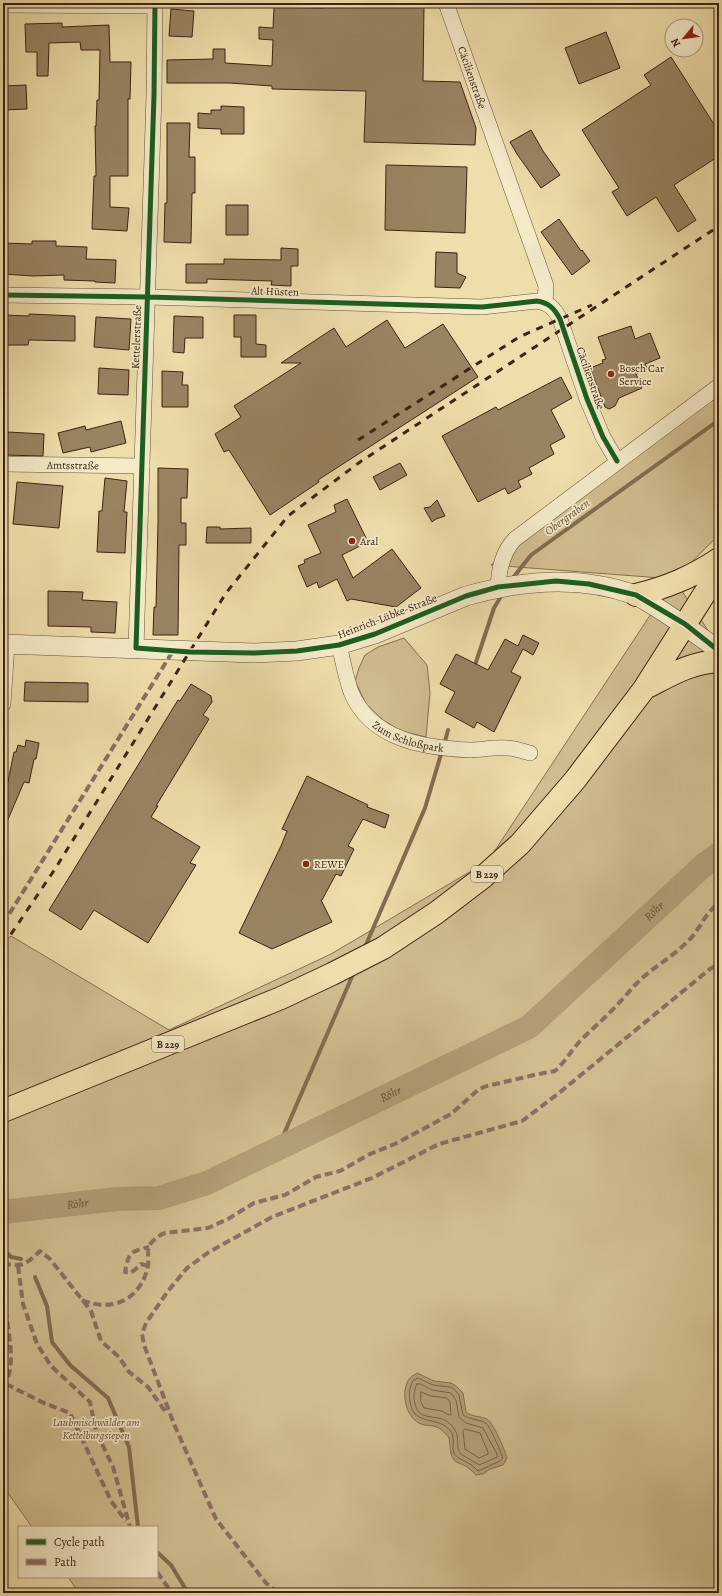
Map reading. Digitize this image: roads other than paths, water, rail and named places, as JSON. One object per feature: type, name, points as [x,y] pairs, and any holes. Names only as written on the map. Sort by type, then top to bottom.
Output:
[{"type":"main road","points":[[636,595],[676,583],[719,559]]},
{"type":"main road","name":"B 229","points":[[3,1111],[281,998],[383,948],[436,913],[482,878],[520,844],[575,780],[644,689],[719,571]]},
{"type":"main road","points":[[644,689],[685,667],[704,662],[719,661]]},
{"type":"street","name":"Cäcilienstraße","points":[[446,3],[546,286],[545,303],[556,311],[560,319],[587,399],[603,437],[617,461]]},
{"type":"street","points":[[3,5],[155,5]]},
{"type":"street","name":"Kettelerstraße","points":[[136,648],[154,95],[155,5]]},
{"type":"street","name":"Alt Hüsten","points":[[3,295],[148,297],[474,307],[514,305],[537,301],[545,303]]},
{"type":"street","points":[[498,587],[499,571],[510,543],[617,461],[719,386]]},
{"type":"street","name":"Amtsstraße","points":[[3,464],[142,466]]},
{"type":"street","name":"Heinrich-Lübke-Straße","points":[[5,644],[136,648],[190,652],[254,653],[297,651],[340,645],[375,634],[466,596],[498,587],[556,581],[589,584],[636,595],[685,624],[719,651]]},
{"type":"street","points":[[3,704],[5,644]]},
{"type":"street","name":"Zum Schloßpark","points":[[340,645],[352,692],[360,708],[370,720],[385,732],[401,739],[442,748],[478,750],[506,748],[530,753]]},
{"type":"water","points":[[417,1373],[434,1381],[451,1383],[456,1386],[463,1393],[466,1412],[490,1421],[507,1458],[503,1465],[490,1469],[483,1474],[476,1475],[467,1467],[454,1460],[451,1453],[448,1436],[442,1430],[435,1426],[423,1425],[414,1420],[407,1409],[405,1389],[411,1377]]},
{"type":"waterway","name":"Obergraben","points":[[512,579],[531,555],[719,420]]},
{"type":"waterway","name":"Obergraben","points":[[474,668],[494,608],[503,593]]},
{"type":"waterway","points":[[444,745],[448,730]]},
{"type":"waterway","points":[[365,947],[425,808],[442,751]]},
{"type":"waterway","name":"Röhr","points":[[3,1212],[117,1199],[159,1198],[207,1183],[529,1027],[705,864],[719,854]]},
{"type":"waterway","points":[[277,1150],[354,972]]},
{"type":"waterway","points":[[3,1212],[3,1224]]},
{"type":"waterway","points":[[3,1249],[11,1257],[21,1259]]},
{"type":"waterway","points":[[35,1277],[47,1306],[52,1342],[70,1365],[108,1398],[129,1447],[138,1526]]},
{"type":"waterway","points":[[158,1553],[171,1565],[188,1593]]},
{"type":"railway","points":[[3,946],[55,869],[226,593],[288,516],[360,462],[719,226]]},
{"type":"railway","points":[[358,440],[519,337],[592,305]]},
{"type":"place","name":"Bosch Car Service","points":[[611,374]]},
{"type":"place","name":"Aral","points":[[352,541]]},
{"type":"place","name":"REWE","points":[[306,864]]},
{"type":"park label","name":"Laubmischwälder am Kettelburgsiepen","points":[[96,1428]]}]
